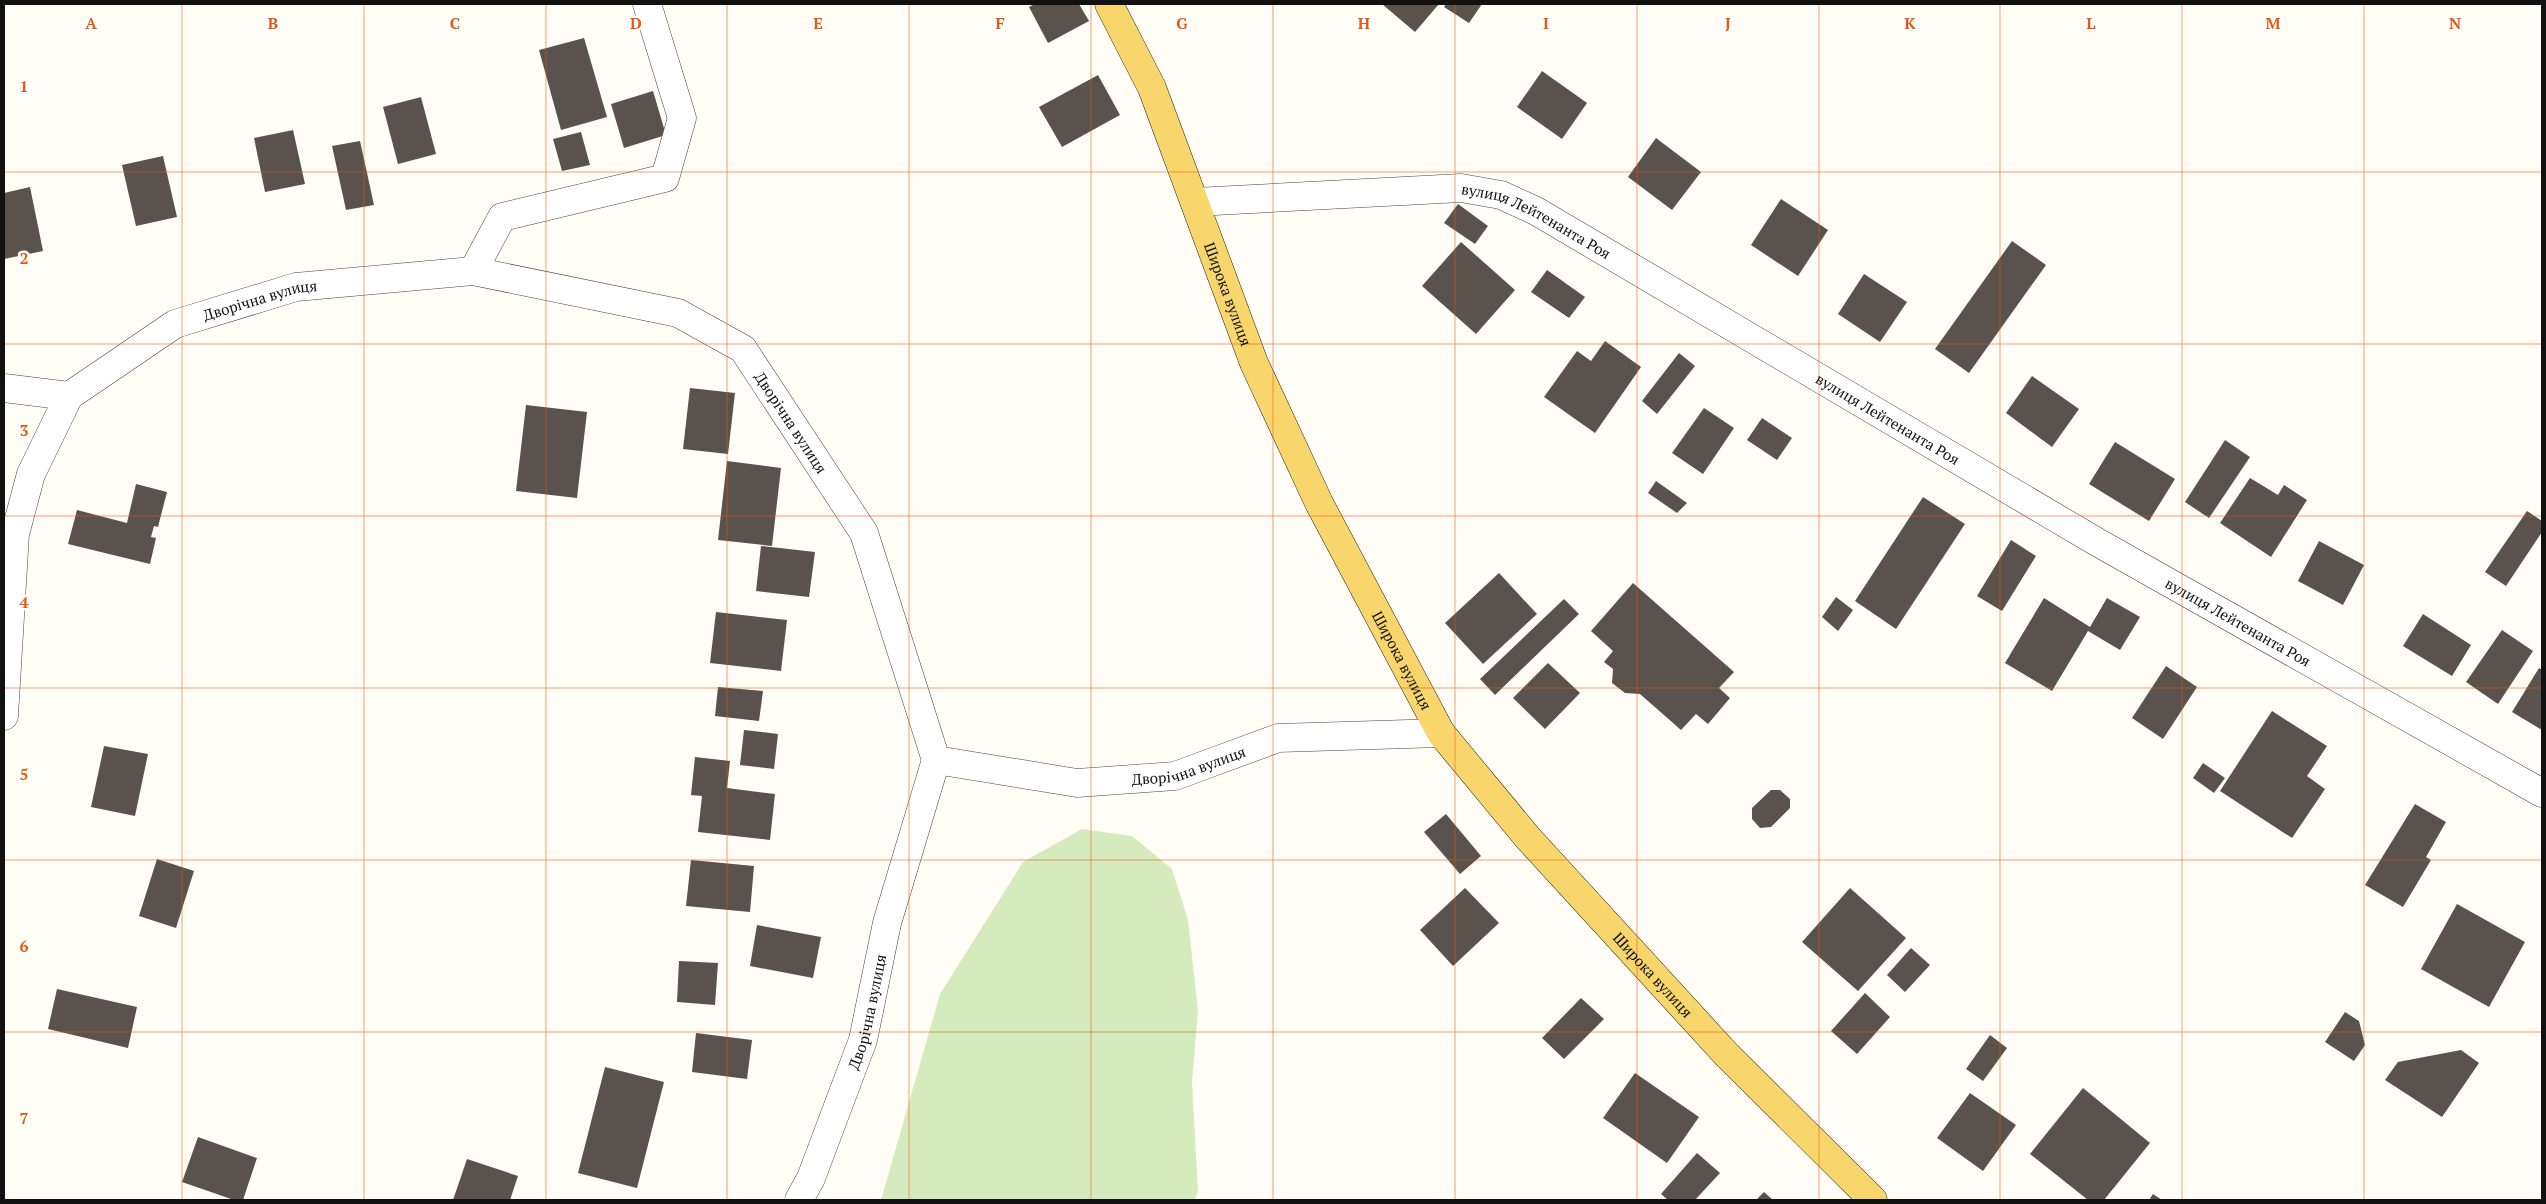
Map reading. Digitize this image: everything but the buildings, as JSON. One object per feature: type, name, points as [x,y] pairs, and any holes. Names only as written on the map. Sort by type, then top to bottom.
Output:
[{"type":"main road","name":"Широка вулиця","points":[[1109,4],[1152,88],[1254,363],[1315,494],[1441,733],[1528,838],[1720,1047],[1873,1200]]},
{"type":"street","points":[[473,271],[502,217],[665,178],[682,118],[647,4]]},
{"type":"street","name":"вулиця Лейтенанта Роя","points":[[1195,202],[1460,188],[1501,195],[1536,211],[2097,542],[2542,792]]},
{"type":"street","name":"Дворічна вулиця","points":[[4,716],[15,534],[31,474],[69,396],[175,324],[296,286],[473,271],[678,314],[742,349],[864,533],[936,760],[887,923],[863,1040],[812,1178],[799,1200]]},
{"type":"street","points":[[4,388],[69,396]]},
{"type":"street","name":"Дворічна вулиця","points":[[936,760],[1077,783],[1175,776],[1278,738],[1441,733]]},
{"type":"green space","points":[[1082,829],[1132,836],[1172,869],[1188,920],[1198,1011],[1192,1082],[1198,1191],[1195,1200],[881,1200],[940,994],[1023,862]]}]
